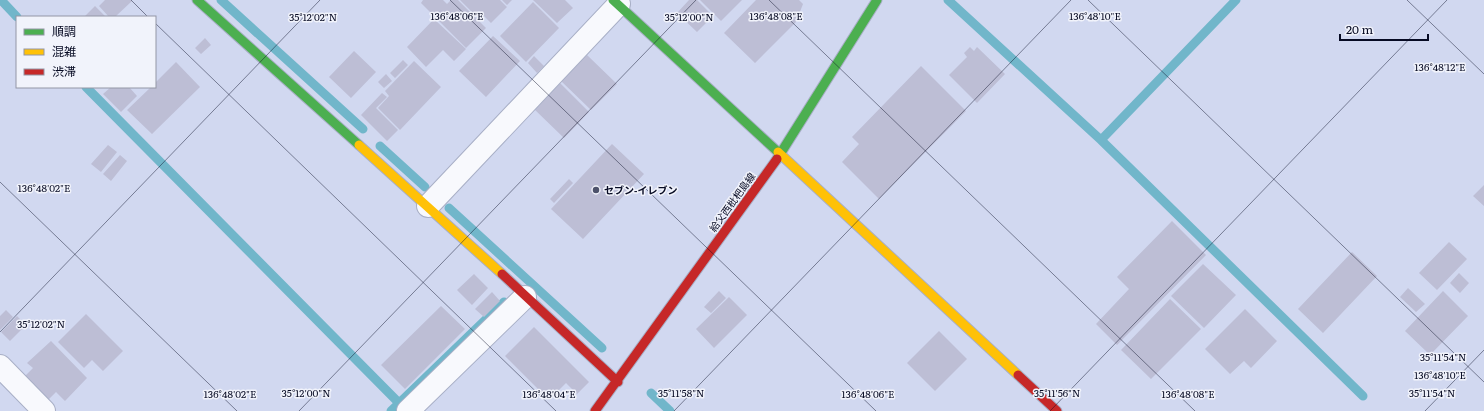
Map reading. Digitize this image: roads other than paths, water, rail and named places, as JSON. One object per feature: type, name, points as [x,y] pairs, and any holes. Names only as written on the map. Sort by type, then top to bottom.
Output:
[{"type":"street","points":[[197,0],[428,206],[618,382]]},
{"type":"street","name":"給父西枇杷島線","points":[[595,411],[618,382],[780,155],[877,0]]},
{"type":"street","points":[[428,206],[616,2],[1057,411]]},
{"type":"street","points":[[408,411],[526,297]]},
{"type":"street","points":[[0,366],[44,411]]},
{"type":"waterway","points":[[1,0],[16,16]]},
{"type":"waterway","points":[[221,0],[363,129]]},
{"type":"waterway","points":[[948,0],[1101,140],[1363,396]]},
{"type":"waterway","points":[[1101,140],[1236,0]]},
{"type":"waterway","points":[[87,88],[399,403]]},
{"type":"waterway","points":[[380,146],[425,187]]},
{"type":"waterway","points":[[449,208],[602,348]]},
{"type":"waterway","points":[[391,411],[504,302]]},
{"type":"waterway","points":[[651,393],[670,411]]},
{"type":"place","name":"セブン-イレブン","points":[[596,190]]}]
